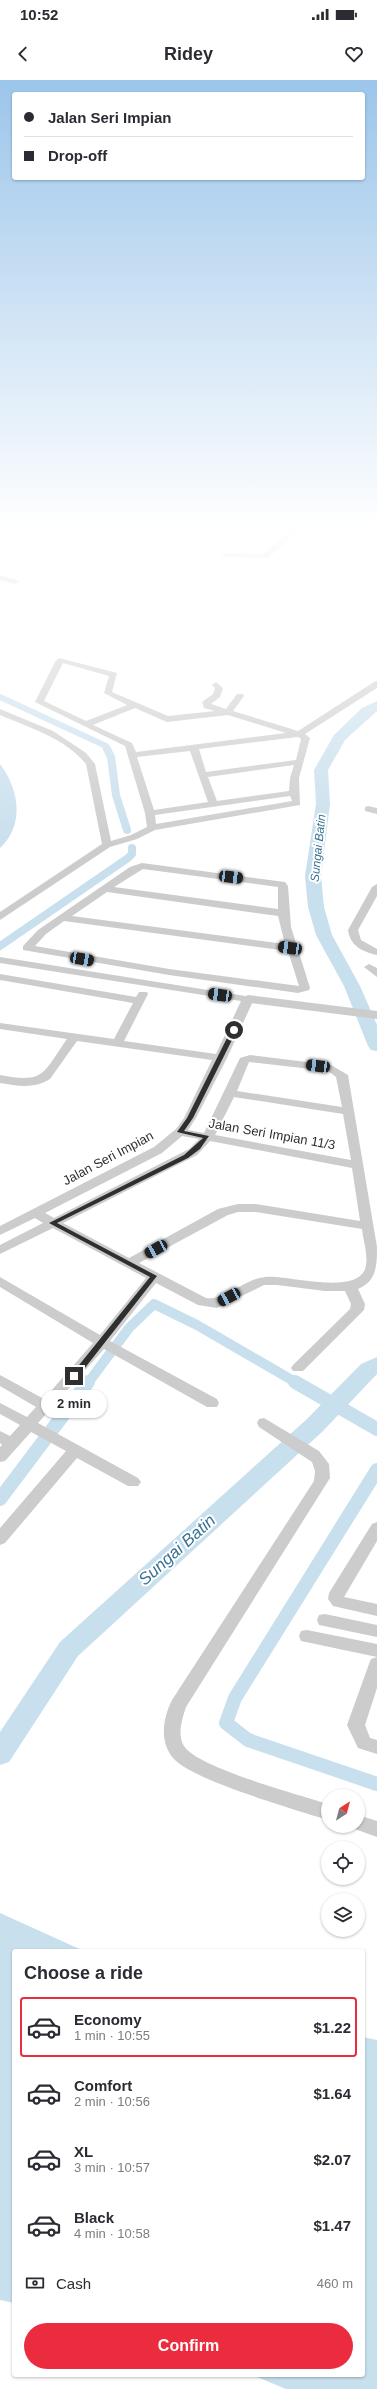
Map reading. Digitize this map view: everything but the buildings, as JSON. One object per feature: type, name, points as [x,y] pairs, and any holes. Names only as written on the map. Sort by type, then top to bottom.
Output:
[{"type":"street","points":[[152,828],[150,812],[134,755],[129,745],[38,702],[59,662],[64,660],[114,675],[108,688],[108,694],[170,720],[228,712],[240,696]]},
{"type":"street","points":[[134,755],[193,746],[299,734],[377,684]]},
{"type":"street","points":[[0,918],[107,845],[130,838],[152,828],[297,803],[292,793],[294,776],[306,741],[304,736],[206,704],[217,695],[219,688],[216,685]]},
{"type":"street","points":[[87,724],[134,705]]},
{"type":"street","points":[[0,712],[68,744],[84,754],[90,764],[107,845]]},
{"type":"street","points":[[193,746],[213,804]]},
{"type":"street","points":[[203,775],[300,762]]},
{"type":"street","points":[[150,812],[292,793]]},
{"type":"street","points":[[142,866],[276,883],[283,886],[282,912],[290,948],[299,966],[305,988],[302,990],[95,961],[27,948],[42,932],[106,889],[134,869],[142,866]]},
{"type":"street","points":[[377,887],[353,930],[356,941],[366,949],[377,952]]},
{"type":"street","points":[[106,889],[282,912]]},
{"type":"street","points":[[63,918],[290,948]]},
{"type":"street","points":[[0,961],[148,985],[377,1015]]},
{"type":"street","points":[[86,975],[95,961]]},
{"type":"street","points":[[49,986],[56,970]]},
{"type":"street","points":[[0,977],[140,1001]]},
{"type":"street","points":[[117,1044],[148,985]]},
{"type":"street","name":"Jalan Seri Impian","points":[[0,1231],[158,1150],[180,1132],[190,1118],[221,1058],[248,999]]},
{"type":"street","points":[[0,1026],[221,1058]]},
{"type":"street","points":[[0,1079],[24,1083],[41,1080],[46,1077],[74,1037]]},
{"type":"street","points":[[0,1250],[52,1223],[186,1156],[198,1148],[207,1137],[230,1093],[244,1060],[250,1058],[336,1070],[342,1075],[346,1111],[358,1165],[373,1266],[368,1275],[350,1287],[263,1281],[216,1304],[210,1304],[52,1223],[35,1213]]},
{"type":"street","points":[[230,1093],[346,1111]]},
{"type":"street","name":"Jalan Seri Impian 11/3","points":[[180,1132],[358,1165]]},
{"type":"street","points":[[130,1263],[223,1212],[238,1208],[256,1208],[368,1226]]},
{"type":"street","points":[[0,1457],[6,1440],[32,1427],[45,1406],[74,1376],[111,1347],[154,1276]]},
{"type":"street","points":[[0,1281],[111,1347],[212,1403]]},
{"type":"street","points":[[298,1368],[357,1310],[358,1304],[350,1287]]},
{"type":"street","points":[[0,1380],[45,1406]]},
{"type":"street","points":[[0,1408],[133,1482]]},
{"type":"street","points":[[264,1423],[303,1446],[321,1462],[324,1468],[321,1482],[178,1705],[172,1728],[174,1742],[180,1754],[190,1762],[224,1776],[321,1810]]},
{"type":"street","points":[[0,1539],[75,1450]]},
{"type":"street","points":[[377,1528],[337,1593],[336,1599],[345,1604],[377,1610]]},
{"type":"street","points":[[325,1620],[377,1631]]},
{"type":"street","points":[[307,1636],[377,1651]]},
{"type":"street","points":[[377,1664],[356,1725],[364,1743],[377,1747]]},
{"type":"street","points":[[365,1825],[377,1829]]},
{"type":"water","points":[[0,764],[12,784],[15,796],[16,818],[8,839],[0,848]]},
{"type":"water","points":[[0,1913],[80,1949],[12,1949],[12,2303],[0,2300]]},
{"type":"water","points":[[365,2037],[377,2040],[377,2389],[286,2389],[257,2377],[365,2377]]},
{"type":"waterway","points":[[0,697],[106,746],[108,750]]},
{"type":"waterway","name":"Sungai Batin","points":[[377,705],[367,711],[339,738],[321,770],[323,804],[313,876],[316,907],[324,935],[352,986],[377,1046]]},
{"type":"waterway","points":[[107,749],[111,757],[116,795],[127,830]]},
{"type":"waterway","points":[[0,946],[128,858],[132,854],[132,848]]},
{"type":"waterway","points":[[88,1383],[129,1328],[154,1304],[197,1325],[297,1383]]},
{"type":"waterway","name":"Sungai Batin","points":[[0,1754],[69,1649],[315,1425],[369,1369],[377,1364]]},
{"type":"waterway","points":[[0,1499],[88,1382]]},
{"type":"waterway","name":"Sungai Batin","points":[[295,1382],[377,1429]]},
{"type":"waterway","points":[[377,1470],[235,1698],[226,1723],[248,1740],[377,1784]]},
{"type":"route","points":[[74,1376],[103,1342],[154,1276],[52,1223],[186,1156],[198,1148],[207,1137],[180,1132],[190,1118],[234,1030]]}]
